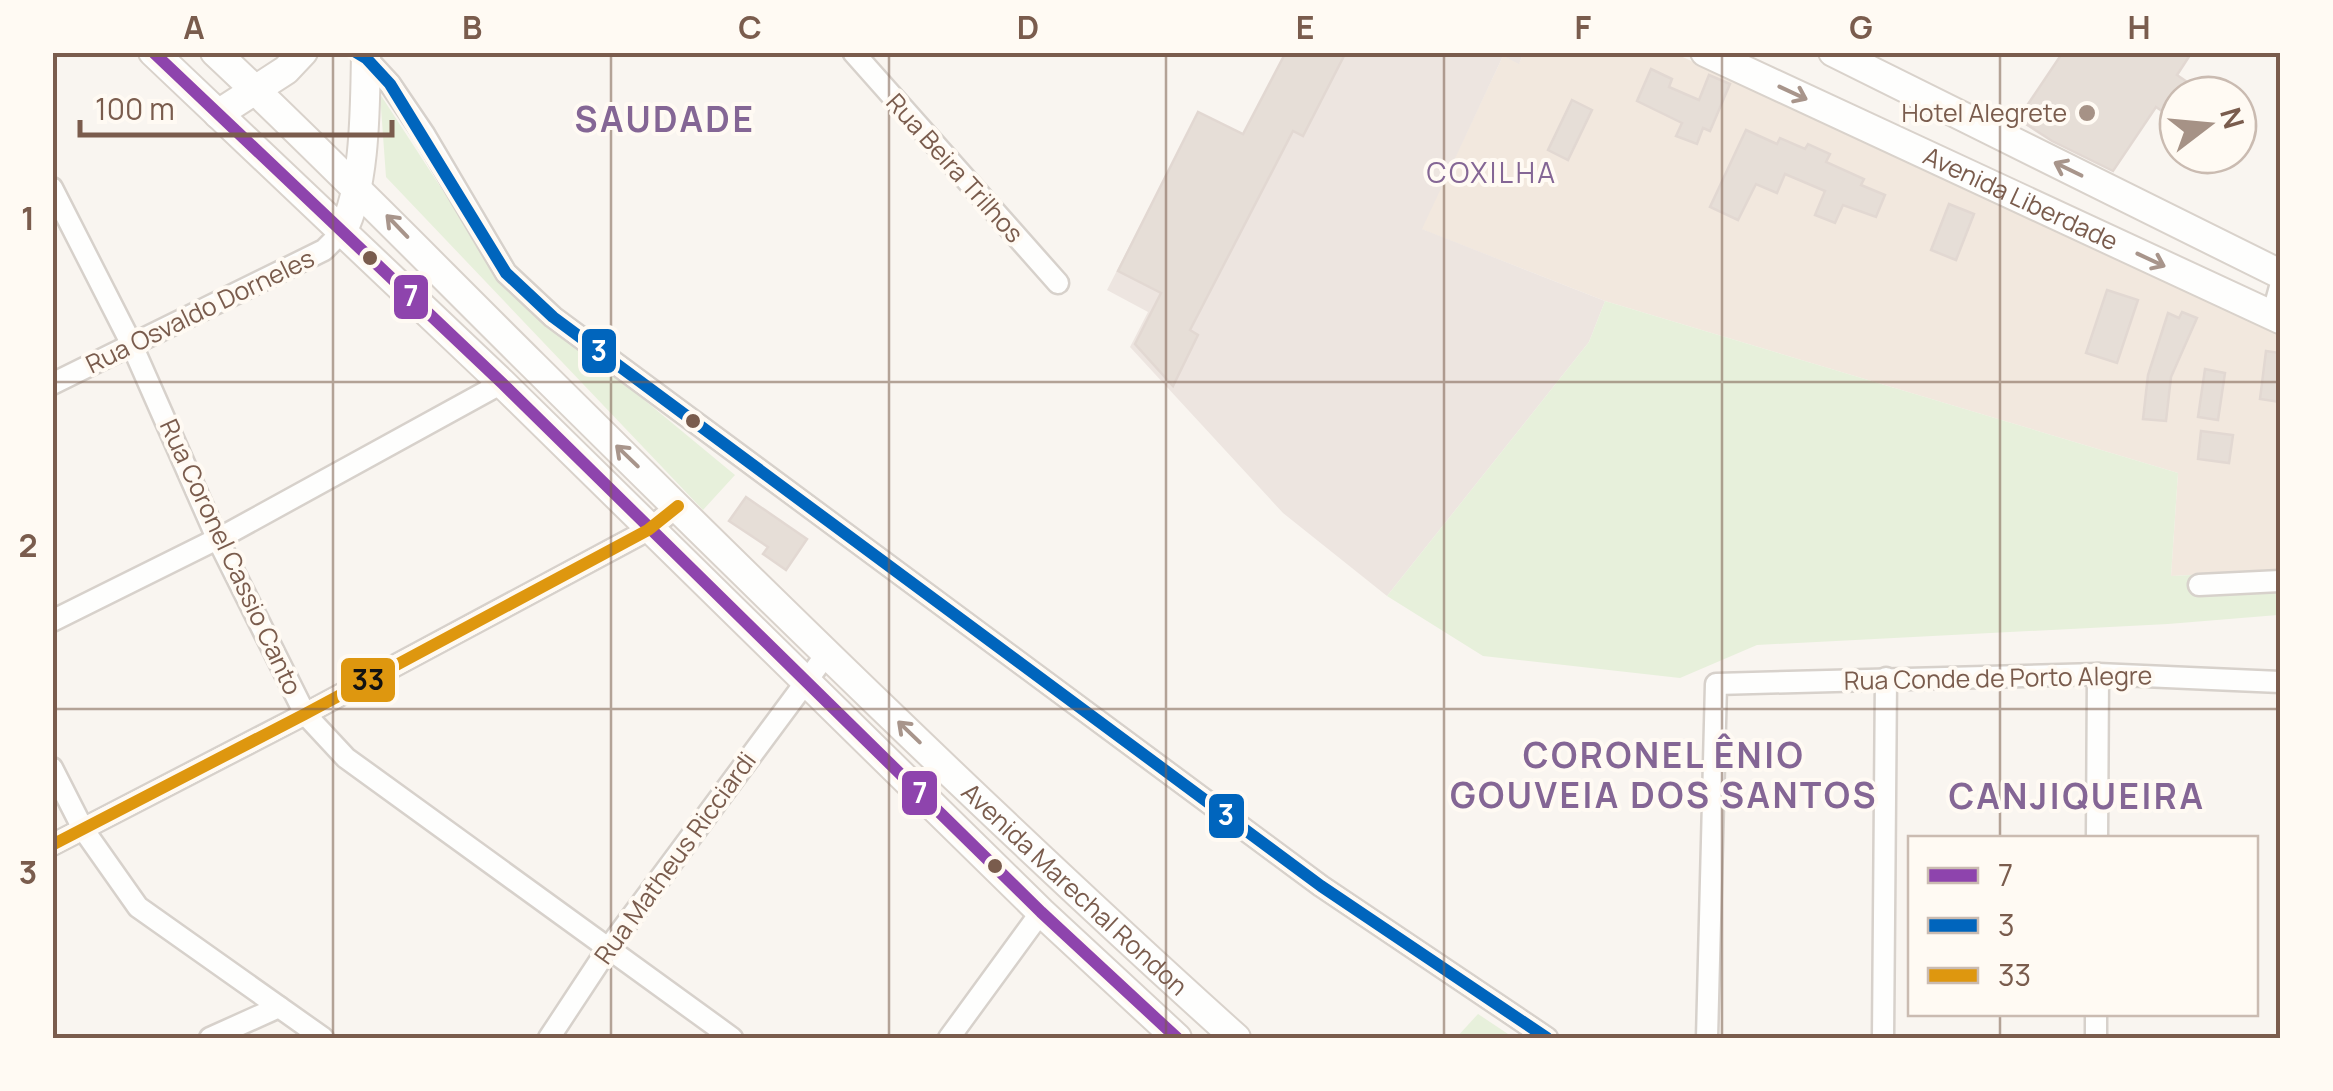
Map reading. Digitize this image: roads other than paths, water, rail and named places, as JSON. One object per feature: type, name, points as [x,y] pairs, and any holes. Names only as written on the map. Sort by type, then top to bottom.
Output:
[{"type":"main road","name":"Avenida Marechal Rondon","points":[[153,52],[502,384],[1041,912],[1177,1038]]},
{"type":"main road","name":"Avenida Marechal Rondon","points":[[215,52],[1064,884],[1236,1038]]},
{"type":"main road","points":[[218,114],[286,70],[303,52]]},
{"type":"main road","name":"Avenida Liberdade","points":[[1704,52],[2276,317]]},
{"type":"main road","name":"Avenida Liberdade","points":[[1833,52],[2280,274]]},
{"type":"main road","points":[[342,232],[352,214],[358,188],[363,54]]},
{"type":"street","name":"Rua Beira Trilhos","points":[[853,52],[1058,283]]},
{"type":"street","points":[[363,54],[390,84],[424,134],[506,273],[552,317],[1321,886],[1547,1038]]},
{"type":"street","name":"Rua Coronel Cassio Canto","points":[[52,188],[131,343],[217,538],[306,714],[346,758],[732,1038]]},
{"type":"street","name":"Rua Osvaldo Dorneles","points":[[52,384],[324,250],[342,232]]},
{"type":"street","points":[[2276,317],[2280,287]]},
{"type":"street","points":[[52,621],[217,538],[502,384]]},
{"type":"street","points":[[52,845],[648,530],[678,506]]},
{"type":"street","points":[[2199,585],[2280,581]]},
{"type":"street","points":[[804,680],[828,652]]},
{"type":"street","points":[[2097,836],[2098,674]]},
{"type":"street","name":"Rua Conde de Porto Alegre","points":[[1707,1038],[1716,684],[2098,674],[2280,682]]},
{"type":"street","points":[[1883,1038],[1886,678]]},
{"type":"street","name":"Rua Matheus Ricciardi","points":[[549,1038],[606,950],[804,680]]},
{"type":"street","points":[[52,768],[82,829],[138,907],[323,1038]]},
{"type":"street","points":[[949,1038],[1041,912]]},
{"type":"street","points":[[220,1036],[279,1006]]},
{"type":"place","name":"Hotel Alegrete","points":[[2087,113]]},
{"type":"district","name":"SAUDADE","points":[[665,120]]},
{"type":"district","name":"COXILHA","points":[[1492,173]]},
{"type":"district","name":"CORONEL ÊNIO GOUVEIA DOS SANTOS","points":[[1664,776]]},
{"type":"district","name":"CANJIQUEIRA","points":[[2077,797]]}]
